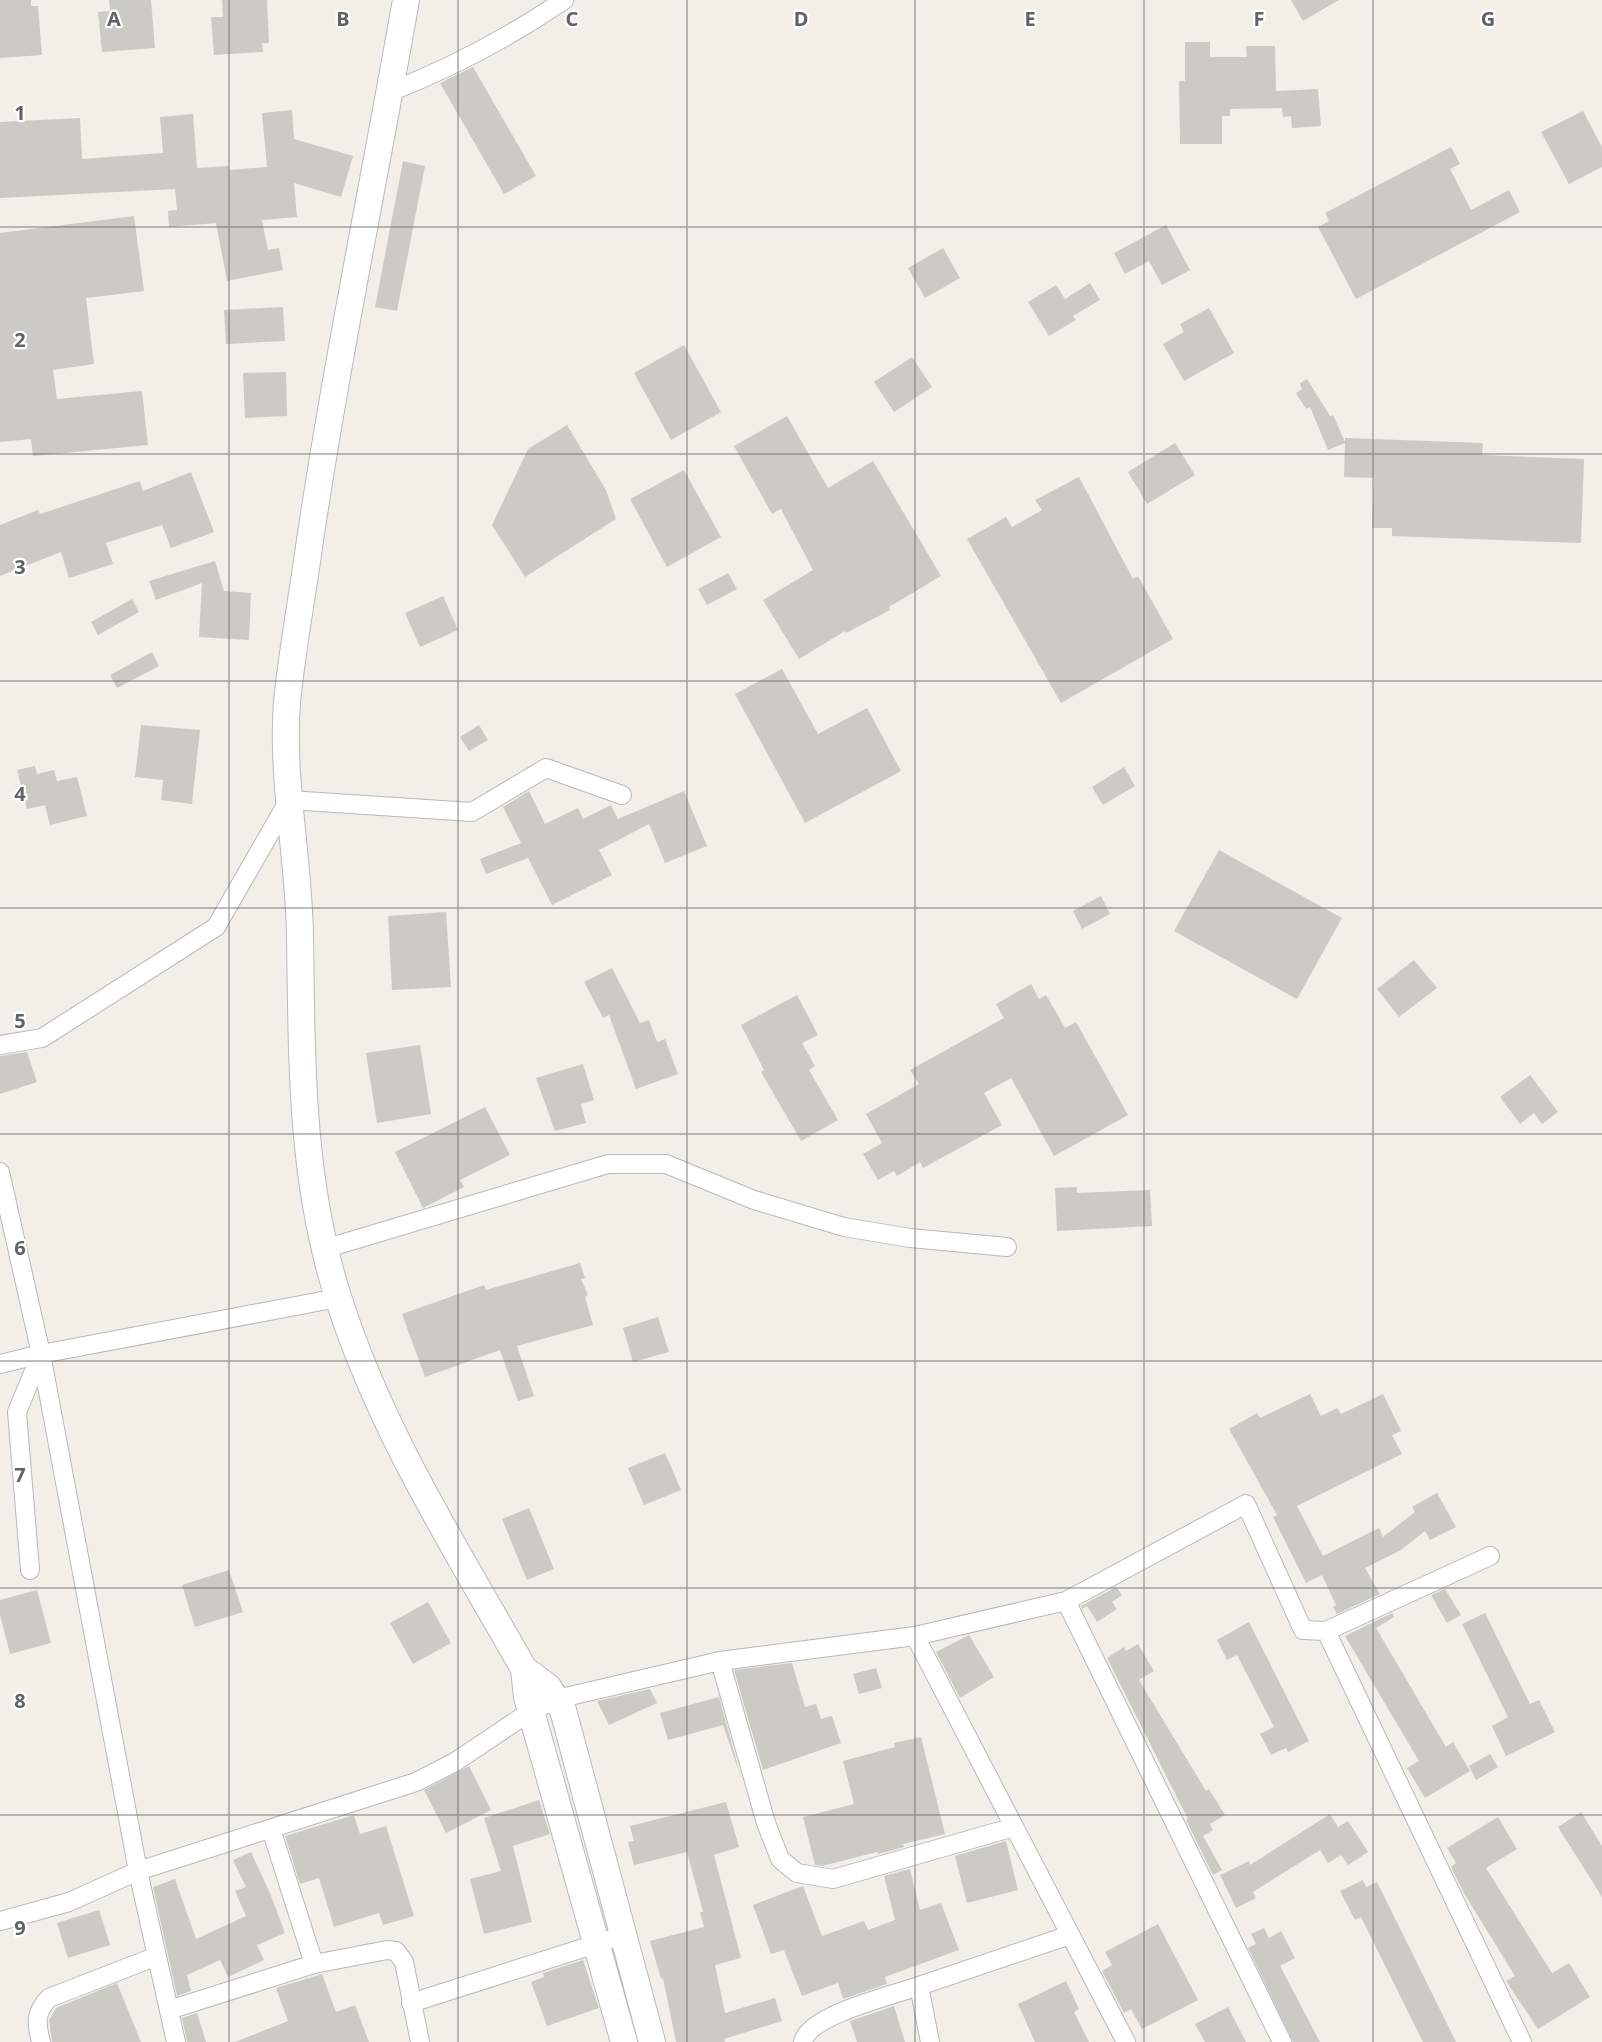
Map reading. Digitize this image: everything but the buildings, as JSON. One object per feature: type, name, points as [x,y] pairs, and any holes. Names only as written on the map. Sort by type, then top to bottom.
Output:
[{"type":"street","points":[[406,0],[327,420],[291,673],[286,734],[289,800],[299,891],[306,1148],[324,1249],[338,1298],[369,1380],[393,1433],[524,1669],[531,1711],[624,2042]]},
{"type":"street","points":[[390,92],[457,65],[523,28],[564,0]]},
{"type":"street","points":[[289,800],[472,812],[546,768],[622,795]]},
{"type":"street","points":[[0,1045],[42,1038],[216,927],[289,800]]},
{"type":"street","points":[[324,1249],[608,1164],[666,1164],[754,1200],[844,1227],[910,1238],[1007,1247]]},
{"type":"street","points":[[0,1172],[41,1354],[138,1871],[176,2042]]},
{"type":"street","points":[[0,1364],[41,1354],[338,1298]]},
{"type":"street","points":[[30,1570],[17,1412],[41,1354]]},
{"type":"street","points":[[0,1921],[69,1902],[138,1871],[416,1782],[455,1762],[531,1711],[557,1699],[720,1660],[915,1636],[1066,1601],[1246,1504],[1303,1630],[1326,1631],[1490,1556]]},
{"type":"street","points":[[1066,1601],[1282,2042]]},
{"type":"street","points":[[1326,1631],[1522,2042]]},
{"type":"street","points":[[915,1636],[1126,2042]]},
{"type":"street","points":[[720,1660],[766,1823],[780,1859],[797,1873],[833,1879],[1014,1827]]},
{"type":"street","points":[[524,1669],[542,1682],[557,1699],[567,1722],[652,2042]]},
{"type":"street","points":[[271,1829],[314,1964]]},
{"type":"street","points":[[411,2003],[624,1935]]},
{"type":"street","points":[[803,2042],[804,2037],[816,2024],[830,2016],[1070,1935]]},
{"type":"street","points":[[169,2010],[314,1964],[387,1950],[396,1952],[404,1962],[420,2042]]},
{"type":"street","points":[[41,2042],[36,2025],[39,2008],[49,1998],[156,1956]]},
{"type":"street","points":[[919,1986],[930,2042]]}]
